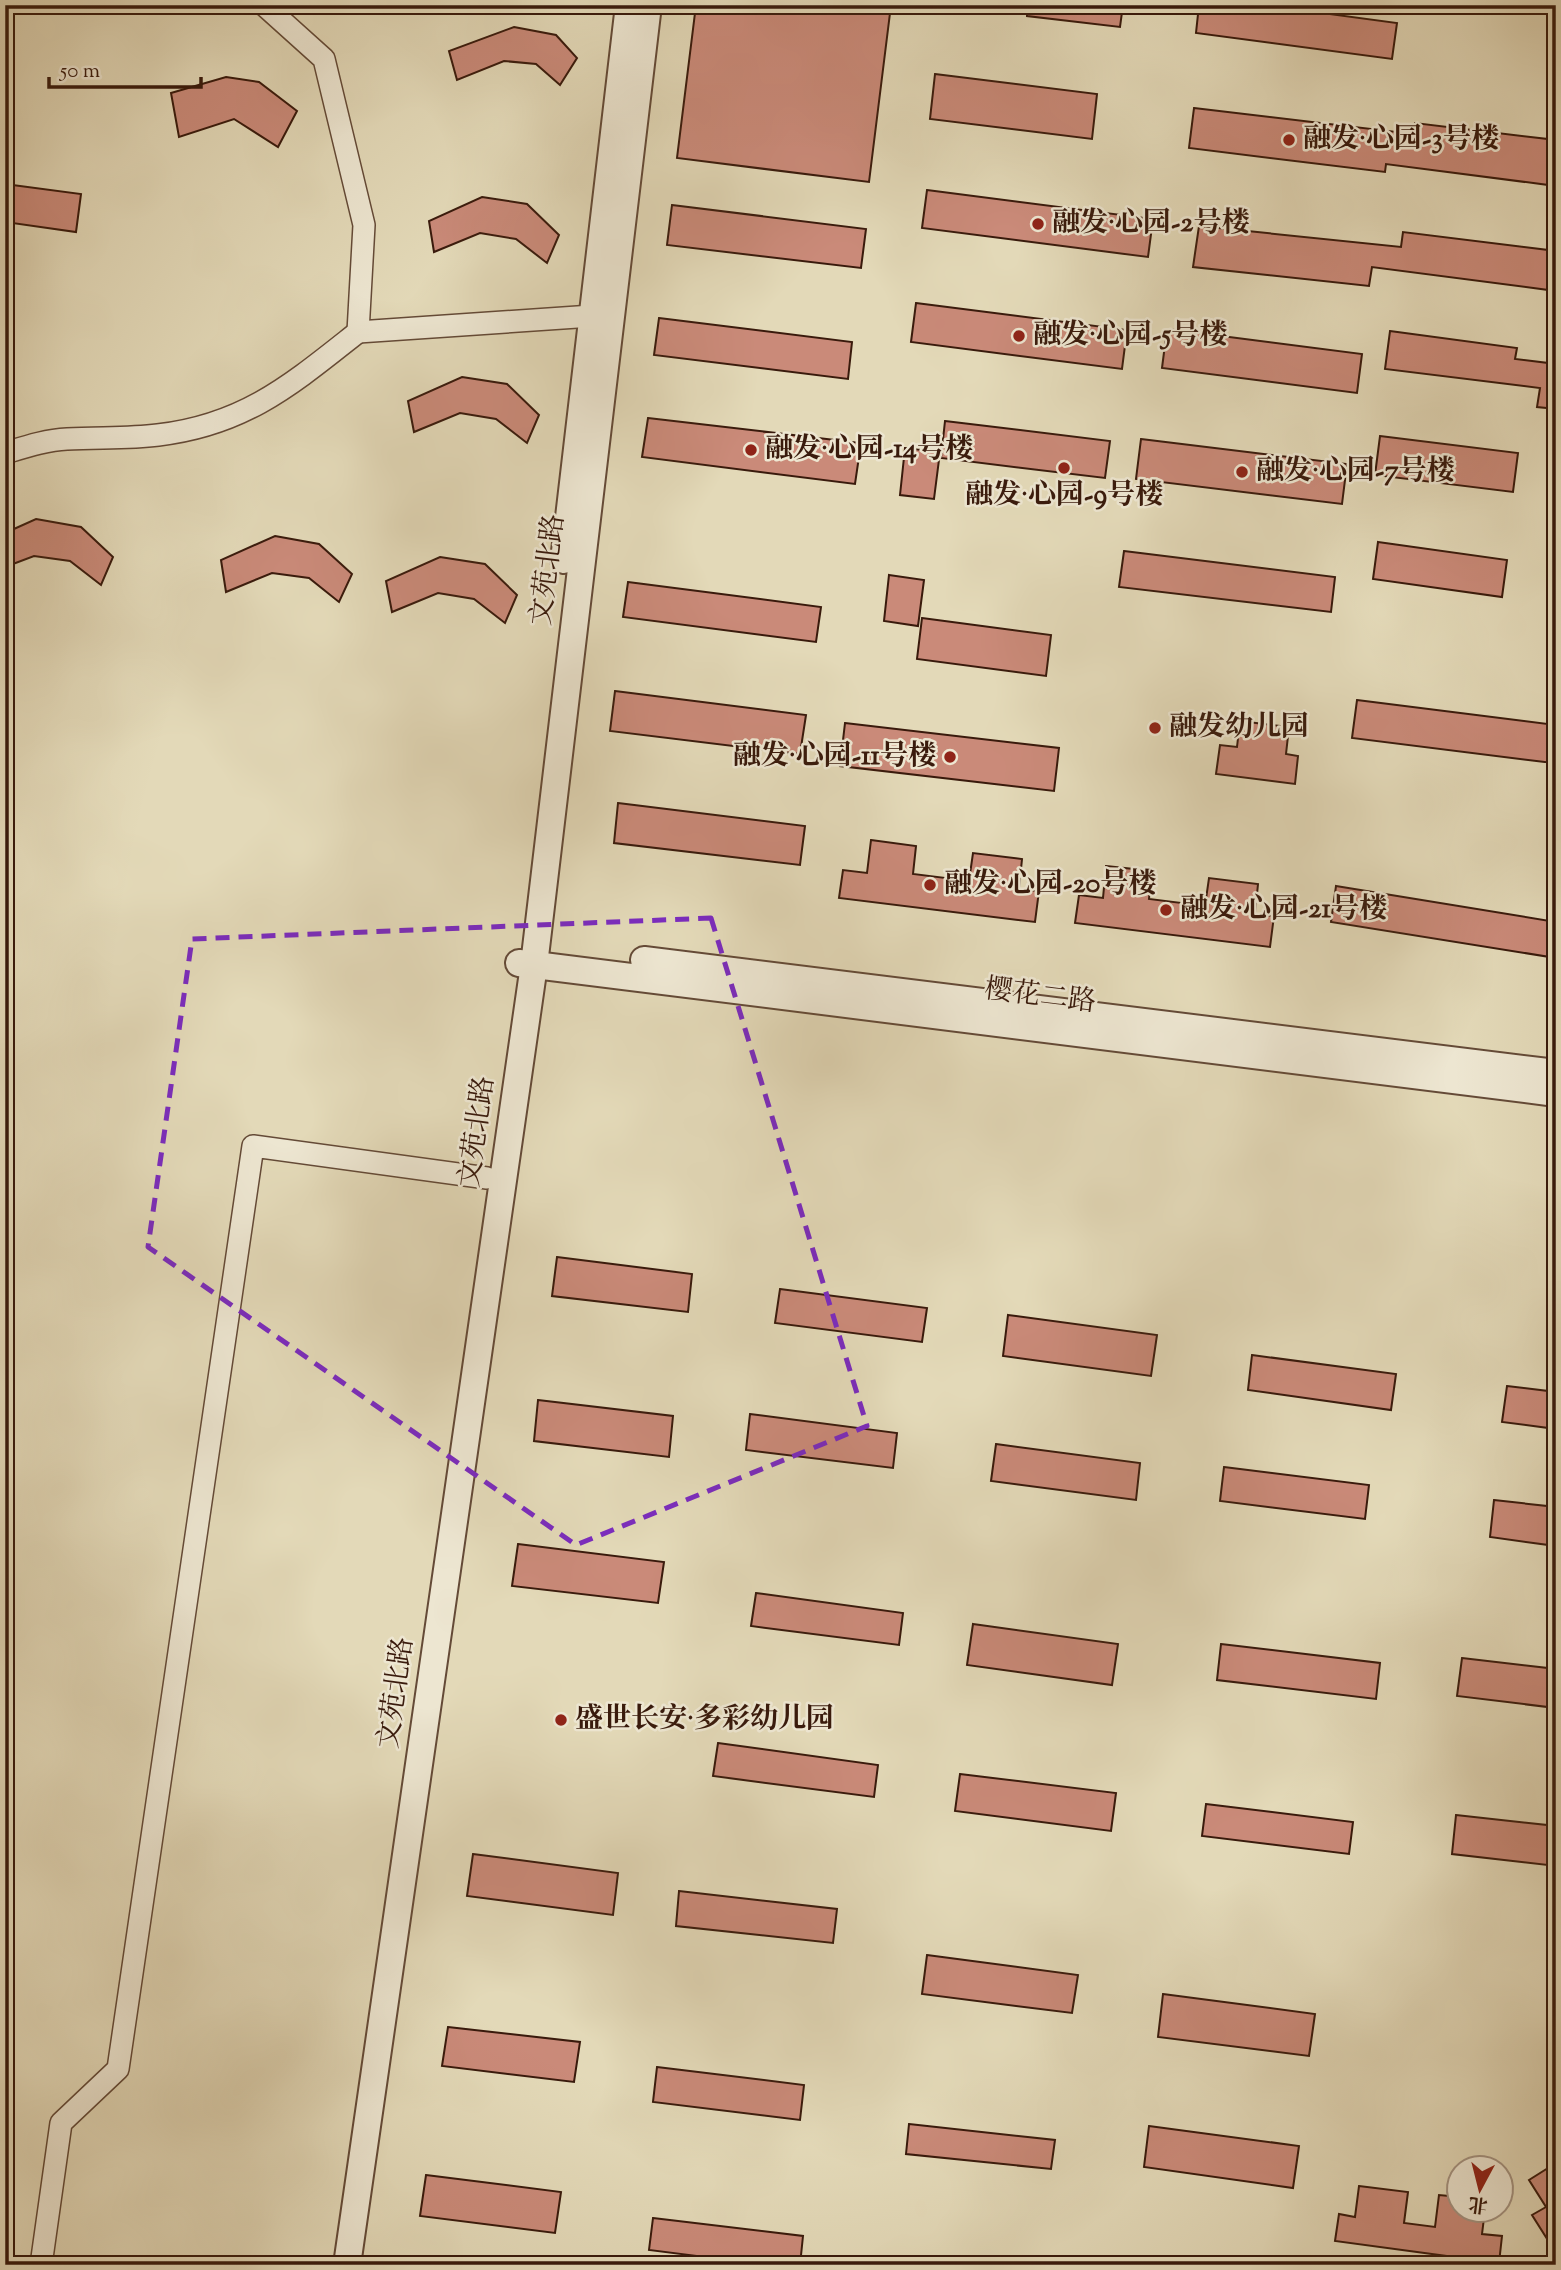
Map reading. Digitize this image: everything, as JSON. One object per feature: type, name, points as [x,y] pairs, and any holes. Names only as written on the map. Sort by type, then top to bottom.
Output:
[{"type":"street","points":[[264,5],[324,59],[364,225],[358,332]]},
{"type":"street","name":"文苑北路","points":[[331,2265],[487,1178],[527,955],[592,316],[629,5]]},
{"type":"street","name":"文苑北路","points":[[346,2265],[527,955],[648,5]]},
{"type":"street","points":[[5,453],[65,439],[159,435],[211,425],[259,405],[290,385],[358,332],[592,316]]},
{"type":"street","name":"樱花二路","points":[[527,955],[1556,1073]]},
{"type":"street","name":"樱花二路","points":[[527,955],[1556,1093]]},
{"type":"street","points":[[41,2265],[61,2123],[118,2069],[253,1146],[487,1178]]},
{"type":"highlighted area","points":[[711,918],[867,1426],[576,1545],[148,1247],[192,939]]},
{"type":"building","points":[[696,5],[891,5],[869,182],[677,158]]},
{"type":"building","points":[[1027,5],[1123,5],[1120,27],[1027,16]]},
{"type":"building","points":[[1199,5],[1262,5],[1397,23],[1392,59],[1196,33]]},
{"type":"building","points":[[514,27],[556,35],[577,58],[560,85],[536,64],[504,61],[457,80],[449,51]]},
{"type":"building","points":[[935,74],[1097,94],[1092,139],[930,119]]},
{"type":"building","points":[[226,77],[259,82],[297,111],[278,147],[234,119],[179,137],[171,93]]},
{"type":"building","points":[[1194,108],[1413,134],[1415,123],[1556,140],[1556,186],[1386,164],[1385,172],[1189,148]]},
{"type":"building","points":[[5,184],[81,194],[76,232],[5,222]]},
{"type":"building","name":"融发·心园-2号楼","points":[[927,190],[1153,219],[1148,257],[922,228]]},
{"type":"building","points":[[482,197],[527,204],[559,235],[547,263],[516,239],[480,233],[434,252],[429,221]]},
{"type":"building","points":[[672,205],[866,229],[861,268],[667,245]]},
{"type":"building","points":[[1199,226],[1401,247],[1403,232],[1556,251],[1556,291],[1372,267],[1369,286],[1193,267]]},
{"type":"building","name":"融发·心园-5号楼","points":[[916,303],[1127,330],[1122,369],[911,342]]},
{"type":"building","points":[[659,318],[852,342],[848,379],[654,355]]},
{"type":"building","points":[[1167,329],[1362,354],[1357,393],[1162,368]]},
{"type":"building","points":[[1390,331],[1517,348],[1515,359],[1556,364],[1556,409],[1537,407],[1540,388],[1385,369]]},
{"type":"building","points":[[462,377],[507,384],[539,415],[527,443],[496,419],[460,413],[414,432],[408,401]]},
{"type":"building","name":"融发·心园-14号楼","points":[[648,418],[861,443],[855,484],[642,457]]},
{"type":"building","name":"融发·心园-9号楼","points":[[945,421],[1110,441],[1105,478],[941,458]]},
{"type":"building","points":[[1380,436],[1518,453],[1513,492],[1375,475]]},
{"type":"building","name":"融发·心园-7号楼","points":[[1141,439],[1347,464],[1342,504],[1136,479]]},
{"type":"building","points":[[905,448],[940,452],[934,499],[900,495]]},
{"type":"building","points":[[36,519],[81,527],[113,557],[101,585],[70,561],[34,556],[5,567],[5,533]]},
{"type":"building","points":[[275,536],[319,544],[352,574],[339,602],[309,578],[272,573],[226,592],[221,560]]},
{"type":"building","points":[[1378,542],[1507,560],[1502,597],[1373,579]]},
{"type":"building","points":[[1124,551],[1335,577],[1331,612],[1119,587]]},
{"type":"building","points":[[440,557],[485,564],[517,595],[505,623],[474,599],[438,593],[392,612],[386,581]]},
{"type":"building","points":[[889,575],[924,580],[918,626],[884,621]]},
{"type":"building","points":[[628,582],[821,607],[816,642],[623,617]]},
{"type":"building","points":[[922,618],[1051,635],[1046,676],[917,659]]},
{"type":"building","points":[[615,691],[806,715],[800,754],[610,731]]},
{"type":"building","points":[[1357,700],[1556,725],[1553,763],[1352,738]]},
{"type":"building","points":[[1240,721],[1289,727],[1286,754],[1298,756],[1295,784],[1216,774],[1220,745],[1237,747]]},
{"type":"building","name":"融发·心园-11号楼","points":[[845,723],[1059,748],[1054,791],[840,766]]},
{"type":"building","points":[[618,803],[805,826],[800,865],[614,843]]},
{"type":"building","name":"融发·心园-20号楼","points":[[871,840],[916,846],[913,874],[969,881],[973,853],[1022,859],[1019,889],[1039,891],[1035,922],[839,898],[843,870],[867,873]]},
{"type":"building","name":"融发·心园-21号楼","points":[[1106,866],[1152,871],[1149,899],[1205,906],[1209,878],[1258,884],[1255,914],[1274,916],[1270,947],[1075,923],[1079,895],[1103,898]]},
{"type":"building","points":[[1336,886],[1556,922],[1556,958],[1331,922]]},
{"type":"building","points":[[557,1257],[692,1274],[688,1312],[552,1296]]},
{"type":"building","points":[[780,1289],[927,1308],[922,1342],[775,1323]]},
{"type":"building","points":[[1008,1315],[1157,1335],[1151,1376],[1003,1356]]},
{"type":"building","points":[[1252,1355],[1396,1374],[1391,1410],[1248,1390]]},
{"type":"building","points":[[1507,1386],[1556,1392],[1556,1429],[1502,1422]]},
{"type":"building","points":[[538,1400],[673,1416],[669,1457],[534,1441]]},
{"type":"building","points":[[750,1414],[897,1433],[893,1468],[746,1450]]},
{"type":"building","points":[[996,1444],[1140,1463],[1136,1500],[991,1481]]},
{"type":"building","points":[[1224,1467],[1369,1485],[1365,1519],[1220,1501]]},
{"type":"building","points":[[1494,1500],[1556,1507],[1556,1546],[1490,1537]]},
{"type":"building","points":[[518,1544],[664,1562],[658,1603],[512,1586]]},
{"type":"building","points":[[756,1593],[903,1613],[899,1645],[751,1626]]},
{"type":"building","points":[[973,1624],[1118,1644],[1112,1685],[967,1665]]},
{"type":"building","points":[[1221,1644],[1380,1663],[1376,1699],[1217,1680]]},
{"type":"building","points":[[1462,1658],[1556,1669],[1556,1708],[1457,1696]]},
{"type":"building","points":[[718,1743],[878,1765],[874,1797],[713,1776]]},
{"type":"building","points":[[960,1774],[1116,1793],[1111,1831],[955,1811]]},
{"type":"building","points":[[1206,1804],[1353,1822],[1349,1854],[1202,1836]]},
{"type":"building","points":[[1456,1815],[1556,1826],[1556,1866],[1452,1854]]},
{"type":"building","points":[[473,1854],[618,1873],[613,1915],[467,1896]]},
{"type":"building","points":[[679,1891],[837,1909],[833,1943],[676,1926]]},
{"type":"building","points":[[927,1955],[1078,1975],[1072,2013],[922,1994]]},
{"type":"building","points":[[1163,1994],[1315,2014],[1309,2056],[1158,2037]]},
{"type":"building","points":[[448,2027],[580,2042],[574,2082],[442,2066]]},
{"type":"building","points":[[657,2067],[804,2085],[800,2120],[653,2102]]},
{"type":"building","points":[[909,2124],[1055,2140],[1051,2169],[906,2154]]},
{"type":"building","points":[[1149,2126],[1299,2146],[1293,2188],[1144,2167]]},
{"type":"building","points":[[1556,2163],[1556,2253],[1532,2215],[1546,2207],[1529,2180]]},
{"type":"building","points":[[426,2175],[561,2192],[555,2233],[420,2216]]},
{"type":"building","points":[[1359,2186],[1408,2192],[1404,2223],[1435,2227],[1439,2195],[1446,2196],[1446,2224],[1483,2224],[1482,2234],[1502,2236],[1499,2263],[1335,2241],[1339,2214],[1355,2217]]},
{"type":"building","points":[[653,2218],[803,2236],[800,2265],[768,2265],[649,2250]]},
{"type":"place","name":"融发·心园-3号楼","points":[[1289,140]]},
{"type":"place","name":"融发·心园-2号楼","points":[[1038,224]]},
{"type":"place","name":"融发·心园-5号楼","points":[[1019,336]]},
{"type":"place","name":"融发·心园-14号楼","points":[[751,450]]},
{"type":"place","name":"融发·心园-9号楼","points":[[1064,468]]},
{"type":"place","name":"融发·心园-7号楼","points":[[1242,472]]},
{"type":"place","name":"融发幼儿园","points":[[1155,728]]},
{"type":"place","name":"融发·心园-11号楼","points":[[950,757]]},
{"type":"place","name":"融发·心园-20号楼","points":[[930,885]]},
{"type":"place","name":"融发·心园-21号楼","points":[[1166,910]]},
{"type":"place","name":"盛世长安·多彩幼儿园","points":[[561,1720]]}]
